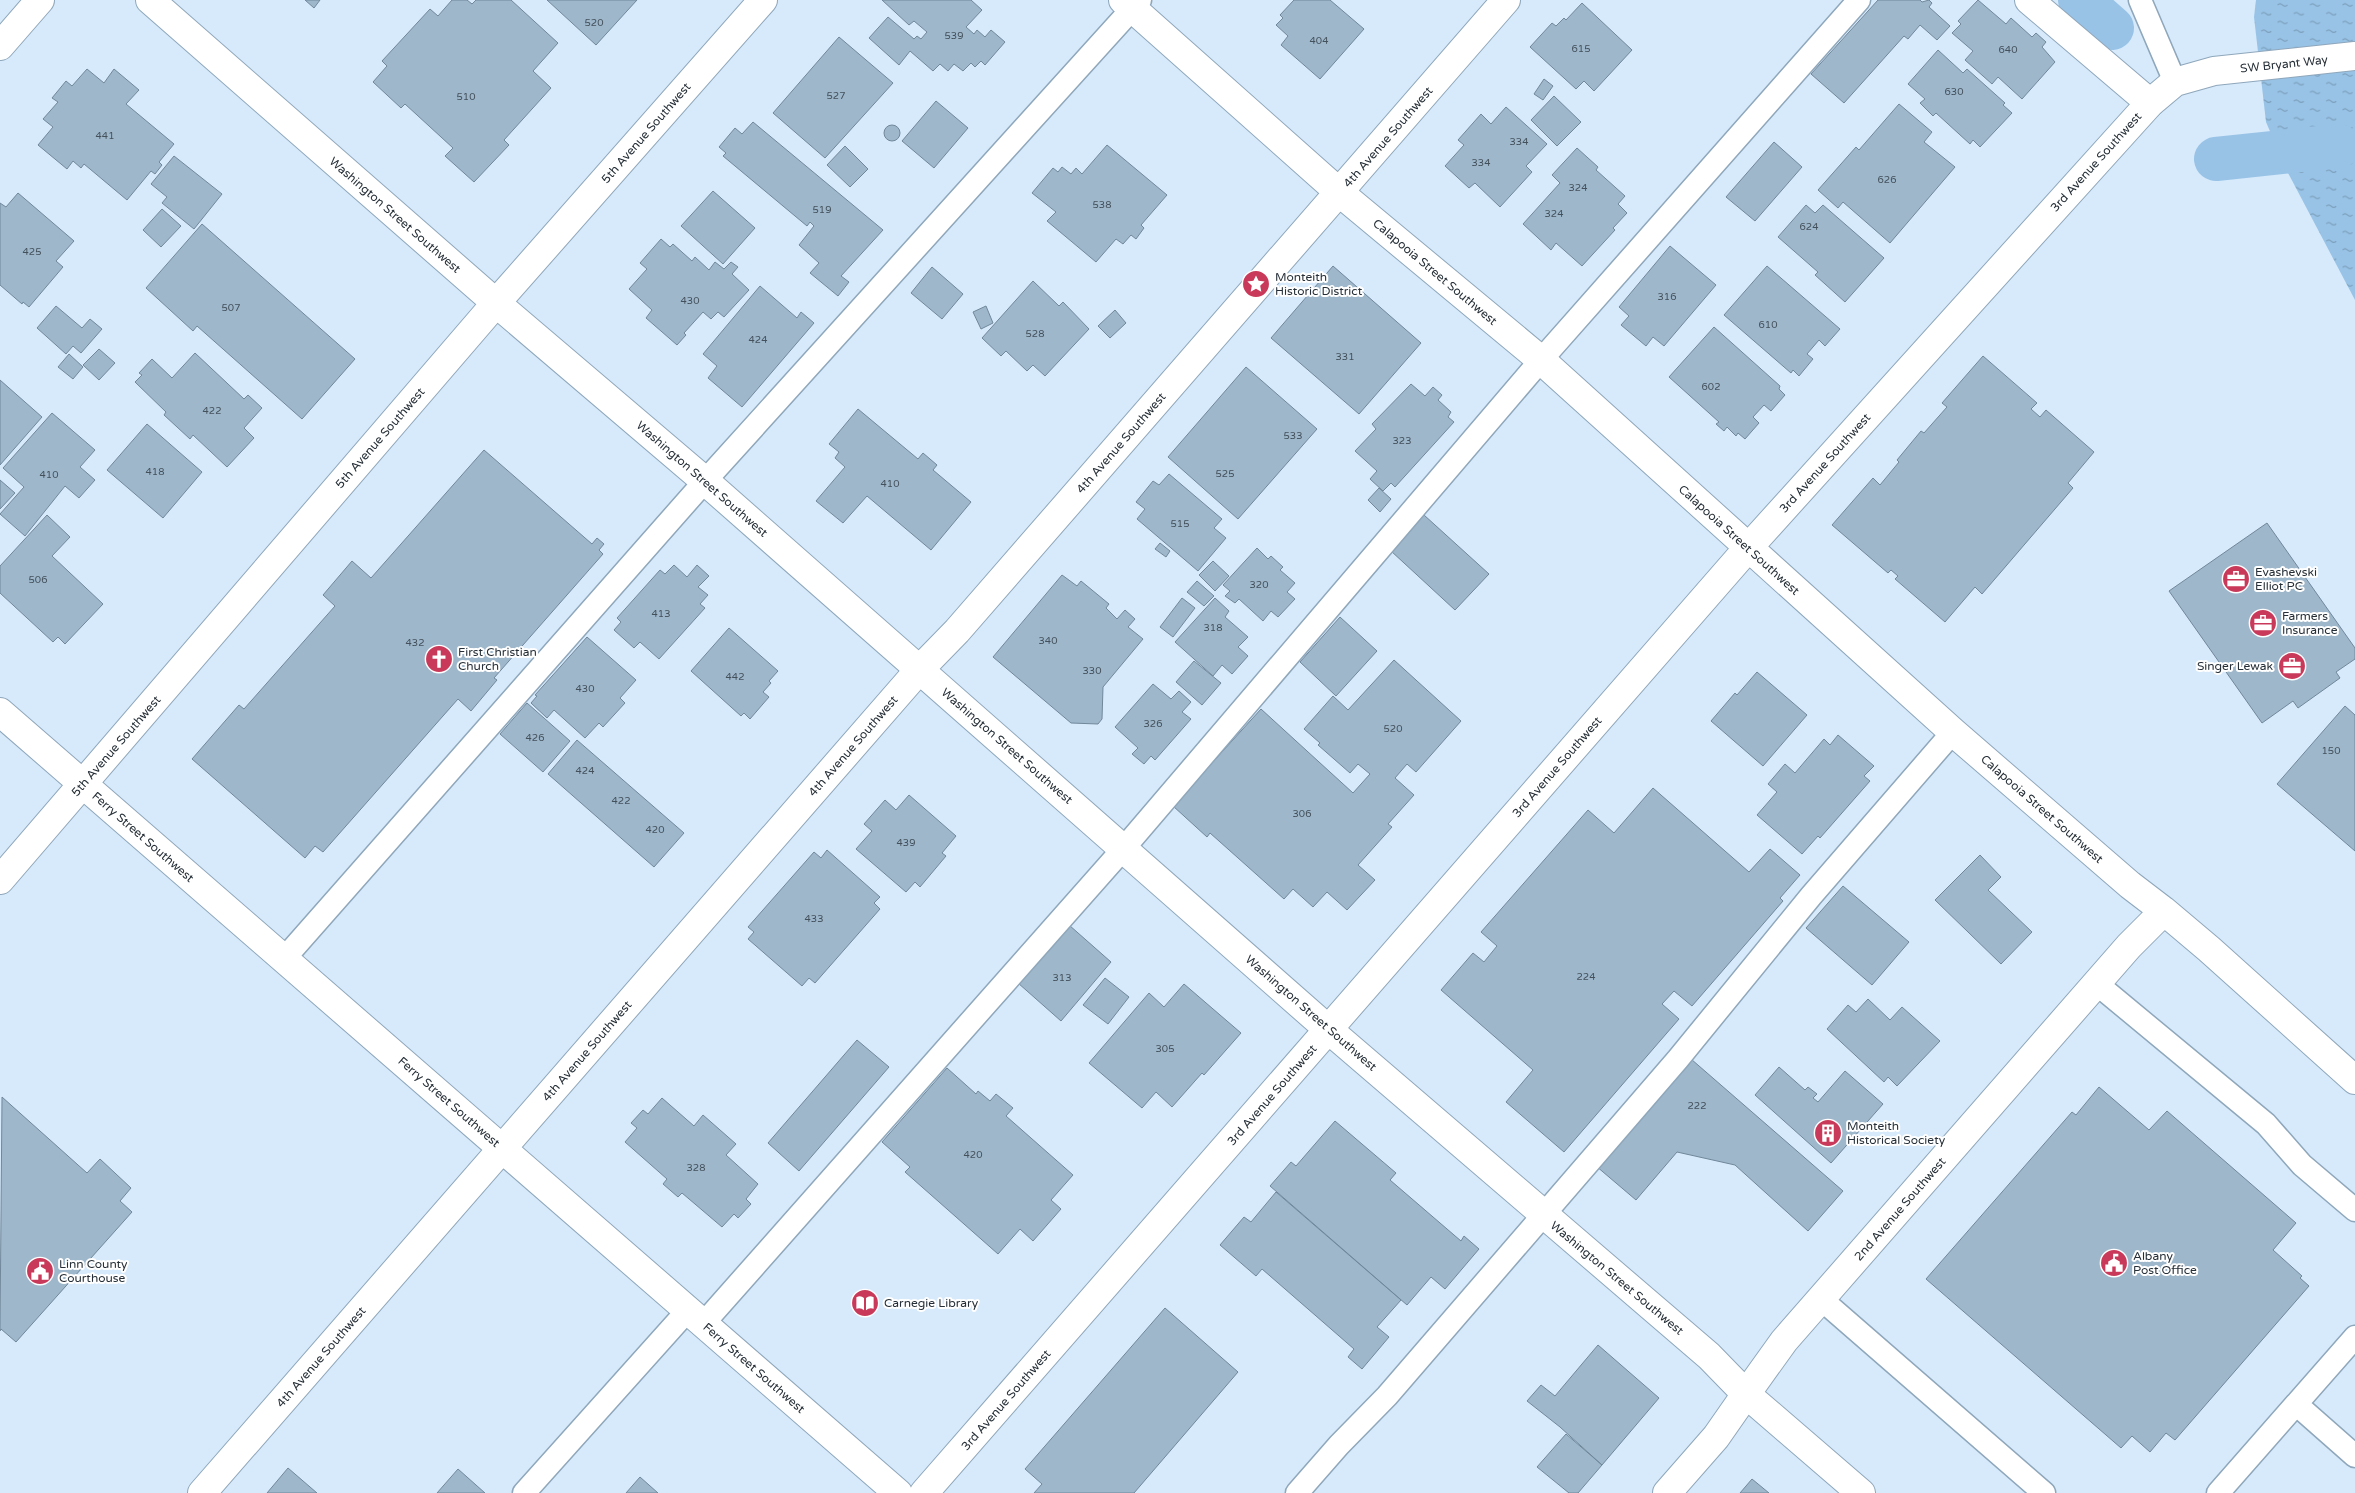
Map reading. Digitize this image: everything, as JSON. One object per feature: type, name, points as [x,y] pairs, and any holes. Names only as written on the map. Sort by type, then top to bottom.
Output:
[{"type":"street","points":[[0,46],[40,0]]},
{"type":"street","name":"Washington Street Southwest","points":[[150,0],[1124,848],[1328,1030],[1709,1356],[1746,1394],[1861,1493]]},
{"type":"street","name":"5th Avenue Southwest","points":[[0,880],[496,303],[763,0]]},
{"type":"street","name":"4th Avenue Southwest","points":[[202,1493],[919,670],[957,630],[1340,193],[1506,0]]},
{"type":"street","points":[[2028,0],[2150,103]]},
{"type":"street","name":"Calapooia Street Southwest","points":[[1132,3],[1340,193],[1541,360],[1953,732],[2130,885],[2164,911],[2355,1080]]},
{"type":"street","name":"SW Bryant Way","points":[[2214,71],[2355,56]]},
{"type":"street","name":"3rd Avenue Southwest","points":[[924,1493],[1748,548],[2150,103],[2176,82],[2214,71]]},
{"type":"street","name":"Ferry Street Southwest","points":[[0,712],[898,1493]]},
{"type":"street","name":"2nd Avenue Southwest","points":[[1667,1493],[1716,1437],[1784,1341],[2097,984],[2164,911]]},
{"type":"lane","points":[[524,1493],[696,1317],[1124,848],[1541,360],[1859,0]]},
{"type":"lane","points":[[2140,0],[2176,82]]},
{"type":"lane","points":[[283,960],[705,482],[1132,3]]},
{"type":"lane","points":[[1297,1493],[1339,1445],[1387,1396],[1542,1214],[1678,1059],[1811,896],[1953,732]]},
{"type":"lane","points":[[2097,984],[2266,1124],[2302,1165],[2355,1210]]},
{"type":"lane","points":[[1821,1299],[2044,1493]]},
{"type":"lane","points":[[2218,1493],[2355,1337]]},
{"type":"lane","points":[[2296,1404],[2355,1456]]},
{"type":"water","points":[[2256,0],[2355,0],[2355,300],[2287,171],[2266,122],[2254,17]]},
{"type":"building","points":[[305,0],[320,0],[314,8]]},
{"type":"building","points":[[452,0],[467,0],[472,4],[476,0],[511,0],[558,43],[533,71],[551,88],[504,140],[509,145],[474,182],[445,156],[453,148],[405,104],[401,108],[373,82],[387,66],[382,61],[430,9],[438,16]]},
{"type":"building","points":[[547,0],[637,0],[596,45]]},
{"type":"building","points":[[882,0],[971,0],[982,10],[966,27],[974,34],[977,30],[985,37],[991,30],[1005,42],[985,65],[981,61],[975,67],[971,63],[963,71],[954,64],[948,71],[940,64],[933,71],[910,51],[899,65],[869,38],[888,17],[914,39],[917,36],[921,39],[927,32],[914,21],[909,25]]},
{"type":"building","points":[[1294,0],[1330,0],[1364,29],[1320,79],[1281,45],[1288,36],[1276,25],[1283,18],[1280,15]]},
{"type":"building","points":[[1878,0],[1920,0],[1922,2],[1929,0],[1932,3],[1929,7],[1950,26],[1937,40],[1920,25],[1908,39],[1904,36],[1844,103],[1811,74]]},
{"type":"building","points":[[1978,0],[2006,24],[2011,18],[2032,37],[2036,33],[2046,42],[2042,47],[2055,62],[2022,99],[1998,77],[1992,84],[1965,60],[1973,51],[1952,33],[1961,24],[1958,21]]},
{"type":"building","points":[[1582,3],[1632,50],[1594,91],[1584,81],[1576,89],[1530,47],[1552,23],[1556,26],[1564,18],[1566,20]]},
{"type":"building","points":[[839,37],[893,83],[825,158],[773,113]]},
{"type":"building","points":[[1938,50],[1963,73],[1967,69],[2005,103],[2003,105],[2012,113],[1980,147],[1973,140],[1970,144],[1936,113],[1933,116],[1920,103],[1925,99],[1908,84]]},
{"type":"building","points":[[87,69],[104,83],[114,69],[139,90],[126,104],[174,144],[159,162],[162,165],[155,174],[151,171],[127,200],[84,164],[81,168],[73,161],[67,169],[38,145],[53,127],[43,119],[58,102],[52,98],[66,81],[72,86]]},
{"type":"building","points":[[1544,79],[1553,86],[1543,100],[1534,94]]},
{"type":"building","points":[[1554,96],[1581,122],[1557,146],[1531,120]]},
{"type":"building","points":[[936,101],[968,128],[934,168],[902,141]]},
{"type":"building","points":[[1899,104],[1932,132],[1924,142],[1955,167],[1890,243],[1843,202],[1838,208],[1818,190],[1856,147],[1859,150]]},
{"type":"building","points":[[1506,107],[1547,144],[1526,166],[1532,172],[1500,207],[1475,183],[1469,188],[1445,166],[1464,145],[1458,140],[1481,114],[1491,124]]},
{"type":"building","points":[[753,122],[883,230],[841,276],[849,282],[838,296],[810,273],[819,263],[799,245],[814,226],[810,222],[807,226],[723,156],[726,153],[719,147],[735,128],[742,134]]},
{"type":"building","points":[[892,125],[900,133],[892,141],[884,133]]},
{"type":"building","points":[[1774,142],[1802,167],[1755,221],[1726,197]]},
{"type":"building","points":[[1107,145],[1167,195],[1141,225],[1144,228],[1136,239],[1131,235],[1123,244],[1116,239],[1096,262],[1047,221],[1056,212],[1032,193],[1053,168],[1058,172],[1062,167],[1071,174],[1076,168],[1082,174]]},
{"type":"building","points":[[845,146],[868,169],[850,187],[827,165]]},
{"type":"building","points":[[1577,148],[1598,167],[1596,170],[1625,196],[1618,204],[1627,213],[1613,228],[1615,230],[1582,266],[1556,243],[1551,250],[1523,224],[1560,183],[1552,175]]},
{"type":"building","points":[[174,156],[222,194],[194,229],[162,203],[167,197],[151,184]]},
{"type":"building","points":[[713,191],[755,228],[723,264],[681,226]]},
{"type":"building","points":[[18,193],[74,241],[56,261],[63,267],[29,307],[23,302],[22,304],[0,285],[0,203],[6,207]]},
{"type":"building","points":[[1806,205],[1815,213],[1823,205],[1884,258],[1845,302],[1815,275],[1818,272],[1778,237]]},
{"type":"building","points":[[162,209],[181,226],[161,247],[143,230]]},
{"type":"building","points":[[202,224],[355,359],[302,419],[197,326],[193,331],[146,288]]},
{"type":"building","points":[[661,239],[670,247],[673,244],[692,261],[695,257],[709,270],[715,262],[724,269],[731,262],[738,267],[732,274],[749,290],[724,317],[718,312],[711,319],[703,312],[684,333],[686,335],[677,345],[646,318],[652,310],[629,289],[647,269],[640,263]]},
{"type":"building","points":[[1670,246],[1716,285],[1664,346],[1653,337],[1646,346],[1621,325],[1629,316],[1619,307]]},
{"type":"building","points":[[1333,266],[1421,343],[1359,414],[1271,338]]},
{"type":"building","points":[[1767,266],[1840,329],[1825,346],[1819,340],[1807,354],[1813,359],[1799,376],[1793,370],[1791,373],[1724,315]]},
{"type":"building","points":[[932,267],[963,294],[942,319],[911,293]]},
{"type":"building","points":[[1033,281],[1059,306],[1063,302],[1089,329],[1045,376],[1033,365],[1027,371],[1006,351],[1001,356],[982,338]]},
{"type":"building","points":[[760,286],[797,318],[801,312],[814,323],[742,407],[708,378],[717,366],[703,354]]},
{"type":"building","points":[[56,306],[82,328],[90,319],[102,329],[81,353],[73,346],[66,354],[37,328]]},
{"type":"building","points":[[986,306],[993,323],[981,329],[973,312]]},
{"type":"building","points":[[1115,310],[1126,323],[1110,338],[1098,326]]},
{"type":"building","points":[[1714,327],[1780,386],[1779,389],[1785,395],[1771,411],[1764,405],[1753,417],[1759,423],[1745,439],[1738,433],[1736,436],[1727,427],[1724,431],[1716,424],[1719,422],[1669,377]]},
{"type":"building","points":[[99,349],[115,363],[99,380],[83,365]]},
{"type":"building","points":[[195,353],[244,399],[248,395],[262,408],[244,428],[254,438],[227,467],[193,435],[190,439],[164,415],[166,412],[135,382],[142,375],[139,373],[152,359],[172,378]]},
{"type":"building","points":[[69,354],[83,367],[73,379],[58,367]]},
{"type":"building","points":[[1983,356],[2037,403],[2031,409],[2040,417],[2046,410],[2094,452],[2068,483],[2073,488],[1982,594],[1975,587],[1945,622],[1895,579],[1898,576],[1891,570],[1888,573],[1832,525],[1873,478],[1880,485],[1899,462],[1897,460],[1921,431],[1924,433],[1947,407],[1942,403]]},
{"type":"building","points":[[1246,367],[1317,429],[1238,519],[1168,457]]},
{"type":"building","points":[[0,380],[42,417],[0,465]]},
{"type":"building","points":[[1411,384],[1425,396],[1433,387],[1442,395],[1438,400],[1451,412],[1448,417],[1454,422],[1395,487],[1391,483],[1383,491],[1370,479],[1377,471],[1355,451],[1376,429],[1372,424]]},
{"type":"building","points":[[858,409],[918,459],[923,453],[937,465],[933,470],[971,502],[931,550],[867,496],[843,523],[816,501],[845,467],[835,458],[839,452],[829,444]]},
{"type":"building","points":[[52,413],[95,450],[80,467],[95,480],[79,498],[65,486],[25,536],[0,514],[24,487],[3,468]]},
{"type":"building","points":[[147,424],[202,472],[163,518],[107,470]]},
{"type":"building","points":[[484,450],[592,544],[597,538],[604,544],[599,550],[603,554],[494,678],[497,680],[471,711],[458,699],[323,852],[315,846],[305,858],[192,759],[239,705],[244,709],[335,606],[323,595],[352,561],[371,578]]},
{"type":"building","points":[[1169,474],[1222,519],[1214,528],[1226,538],[1198,571],[1137,519],[1145,509],[1136,502],[1153,481],[1159,485]]},
{"type":"building","points":[[0,480],[15,493],[0,509]]},
{"type":"building","points":[[1379,488],[1391,499],[1380,512],[1368,500]]},
{"type":"building","points":[[47,515],[70,537],[52,556],[103,604],[65,644],[58,637],[53,642],[0,593],[0,566]]},
{"type":"building","points":[[1424,515],[1489,574],[1455,610],[1391,551]]},
{"type":"building","points":[[2267,523],[2355,648],[2355,659],[2336,672],[2340,678],[2298,708],[2293,701],[2262,723],[2169,591]]},
{"type":"building","points":[[1160,543],[1170,551],[1166,557],[1155,549]]},
{"type":"building","points":[[1257,548],[1268,559],[1271,556],[1283,567],[1280,570],[1295,583],[1287,592],[1295,599],[1278,617],[1271,611],[1263,621],[1239,599],[1235,603],[1225,596],[1230,591],[1223,585]]},
{"type":"building","points":[[1213,561],[1229,576],[1215,591],[1199,575]]},
{"type":"building","points":[[674,565],[687,577],[697,565],[709,576],[698,587],[708,595],[700,604],[705,608],[659,659],[640,642],[634,648],[614,630],[621,622],[617,618],[660,570],[665,574]]},
{"type":"building","points":[[1062,575],[1077,586],[1081,581],[1109,604],[1106,608],[1117,619],[1125,610],[1135,619],[1128,627],[1143,639],[1103,687],[1102,719],[1098,724],[1071,723],[993,657]]},
{"type":"building","points":[[1197,581],[1214,596],[1204,606],[1187,592]]},
{"type":"building","points":[[1182,598],[1195,608],[1173,637],[1160,627]]},
{"type":"building","points":[[1215,598],[1229,611],[1225,617],[1248,637],[1238,647],[1248,656],[1232,674],[1222,665],[1213,676],[1175,642]]},
{"type":"building","points":[[1340,617],[1377,651],[1336,696],[1300,662]]},
{"type":"building","points":[[729,628],[778,671],[769,681],[771,683],[763,692],[769,697],[750,719],[744,713],[741,716],[691,671]]},
{"type":"building","points":[[587,637],[636,680],[620,698],[625,703],[603,727],[599,723],[585,738],[554,710],[547,718],[531,703],[537,696],[535,695]]},
{"type":"building","points":[[1394,660],[1461,721],[1416,772],[1407,764],[1395,778],[1414,795],[1388,824],[1392,827],[1358,865],[1375,880],[1347,910],[1327,892],[1313,907],[1293,889],[1284,899],[1210,833],[1207,837],[1173,806],[1261,709],[1353,793],[1370,774],[1358,764],[1350,773],[1318,745],[1320,743],[1304,729],[1333,696],[1348,710]]},
{"type":"building","points":[[1194,661],[1221,683],[1202,705],[1176,682]]},
{"type":"building","points":[[1757,672],[1807,715],[1763,766],[1711,721],[1735,693],[1737,695]]},
{"type":"building","points":[[1153,684],[1171,699],[1179,691],[1191,702],[1182,712],[1191,719],[1155,760],[1151,756],[1144,764],[1132,754],[1138,748],[1115,727]]},
{"type":"building","points":[[527,703],[570,741],[543,772],[500,734]]},
{"type":"building","points":[[2345,706],[2355,715],[2355,851],[2277,784]]},
{"type":"building","points":[[1838,735],[1874,766],[1864,776],[1870,781],[1820,838],[1818,836],[1802,854],[1757,815],[1777,792],[1768,784],[1785,764],[1795,773],[1824,739],[1830,745]]},
{"type":"building","points":[[577,740],[684,833],[654,867],[548,774]]},
{"type":"building","points":[[1653,788],[1749,872],[1770,849],[1800,875],[1780,898],[1783,901],[1692,1006],[1674,991],[1662,1004],[1679,1019],[1564,1152],[1506,1102],[1533,1070],[1441,990],[1473,953],[1484,962],[1497,946],[1481,932],[1588,810],[1614,833]]},
{"type":"building","points":[[909,795],[956,836],[942,853],[946,856],[920,887],[915,882],[906,892],[856,849],[872,831],[864,824],[885,800],[896,810]]},
{"type":"building","points":[[827,850],[880,897],[874,903],[880,909],[815,983],[809,978],[802,986],[748,939],[754,932],[748,927],[814,852],[821,858]]},
{"type":"building","points":[[1980,855],[2001,877],[1988,890],[2032,932],[2001,964],[1935,900]]},
{"type":"building","points":[[1843,886],[1909,942],[1872,985],[1806,928]]},
{"type":"building","points":[[1069,925],[1111,962],[1061,1021],[1018,983]]},
{"type":"building","points":[[1105,978],[1129,997],[1108,1024],[1083,1005]]},
{"type":"building","points":[[1184,984],[1241,1033],[1204,1075],[1202,1073],[1172,1107],[1156,1092],[1142,1108],[1089,1063],[1149,993],[1164,1007]]},
{"type":"building","points":[[1868,999],[1890,1020],[1902,1007],[1940,1041],[1897,1086],[1888,1077],[1884,1082],[1827,1029],[1848,1005],[1856,1012]]},
{"type":"building","points":[[857,1040],[889,1067],[799,1171],[768,1143]]},
{"type":"building","points":[[1691,1059],[1843,1191],[1808,1231],[1735,1165],[1677,1152],[1636,1200],[1596,1166]]},
{"type":"building","name":"Monteith Historical Society","points":[[1779,1067],[1805,1090],[1808,1087],[1817,1094],[1813,1098],[1818,1102],[1845,1071],[1883,1104],[1831,1163],[1755,1095]]},
{"type":"building","points":[[947,1068],[976,1094],[978,1091],[990,1101],[996,1094],[1013,1108],[1006,1116],[1073,1175],[1051,1200],[1061,1209],[1033,1241],[1020,1229],[998,1254],[905,1172],[910,1167],[882,1142]]},
{"type":"building","name":"Albany Post Office","points":[[2099,1087],[2149,1130],[2167,1111],[2296,1223],[2273,1250],[2302,1276],[2300,1278],[2309,1286],[2175,1440],[2166,1433],[2150,1452],[2132,1436],[2121,1448],[1926,1279],[2072,1112],[2076,1115]]},
{"type":"building","name":"Linn County Courthouse","points":[[2,1097],[87,1173],[100,1159],[131,1188],[120,1201],[132,1212],[16,1342],[1,1329],[0,1331]]},
{"type":"building","points":[[662,1098],[694,1126],[703,1115],[736,1144],[726,1155],[758,1184],[746,1199],[751,1204],[738,1218],[734,1214],[722,1227],[682,1193],[678,1197],[663,1184],[667,1179],[625,1142],[637,1128],[631,1123],[643,1110],[648,1114]]},
{"type":"building","points":[[1335,1121],[1396,1173],[1390,1180],[1461,1241],[1464,1236],[1479,1249],[1445,1289],[1431,1277],[1407,1305],[1270,1186],[1291,1162],[1296,1166]]},
{"type":"building","points":[[1276,1192],[1401,1300],[1377,1327],[1389,1337],[1362,1369],[1348,1357],[1354,1349],[1262,1269],[1256,1276],[1220,1245],[1244,1217],[1251,1222]]},
{"type":"building","points":[[1165,1308],[1238,1372],[1134,1493],[1034,1493],[1042,1484],[1025,1469]]},
{"type":"building","points":[[1598,1345],[1659,1398],[1602,1465],[1560,1427],[1527,1401],[1541,1385],[1555,1396]]},
{"type":"building","points":[[1566,1434],[1602,1465],[1578,1493],[1569,1493],[1537,1467]]},
{"type":"building","points":[[288,1468],[317,1493],[267,1493]]},
{"type":"building","points":[[458,1469],[485,1493],[437,1493]]},
{"type":"building","points":[[640,1477],[658,1493],[626,1493]]},
{"type":"building","points":[[1752,1479],[1769,1493],[1740,1493]]},
{"type":"waterway","points":[[2080,0],[2112,28]]},
{"type":"waterway","points":[[2216,159],[2339,146]]},
{"type":"place","name":"Monteith Historic District","points":[[1256,284]]},
{"type":"place","name":"Evashevski Elliot PC","points":[[2236,579]]},
{"type":"place","name":"Farmers Insurance","points":[[2263,623]]},
{"type":"place","name":"First Christian Church","points":[[439,659]]},
{"type":"place","name":"Singer Lewak","points":[[2292,666]]},
{"type":"place","name":"Monteith Historical Society","points":[[1828,1133]]},
{"type":"place","name":"Albany Post Office","points":[[2114,1263]]},
{"type":"place","name":"Linn County Courthouse","points":[[40,1271]]},
{"type":"place","name":"Carnegie Library","points":[[865,1303]]}]
